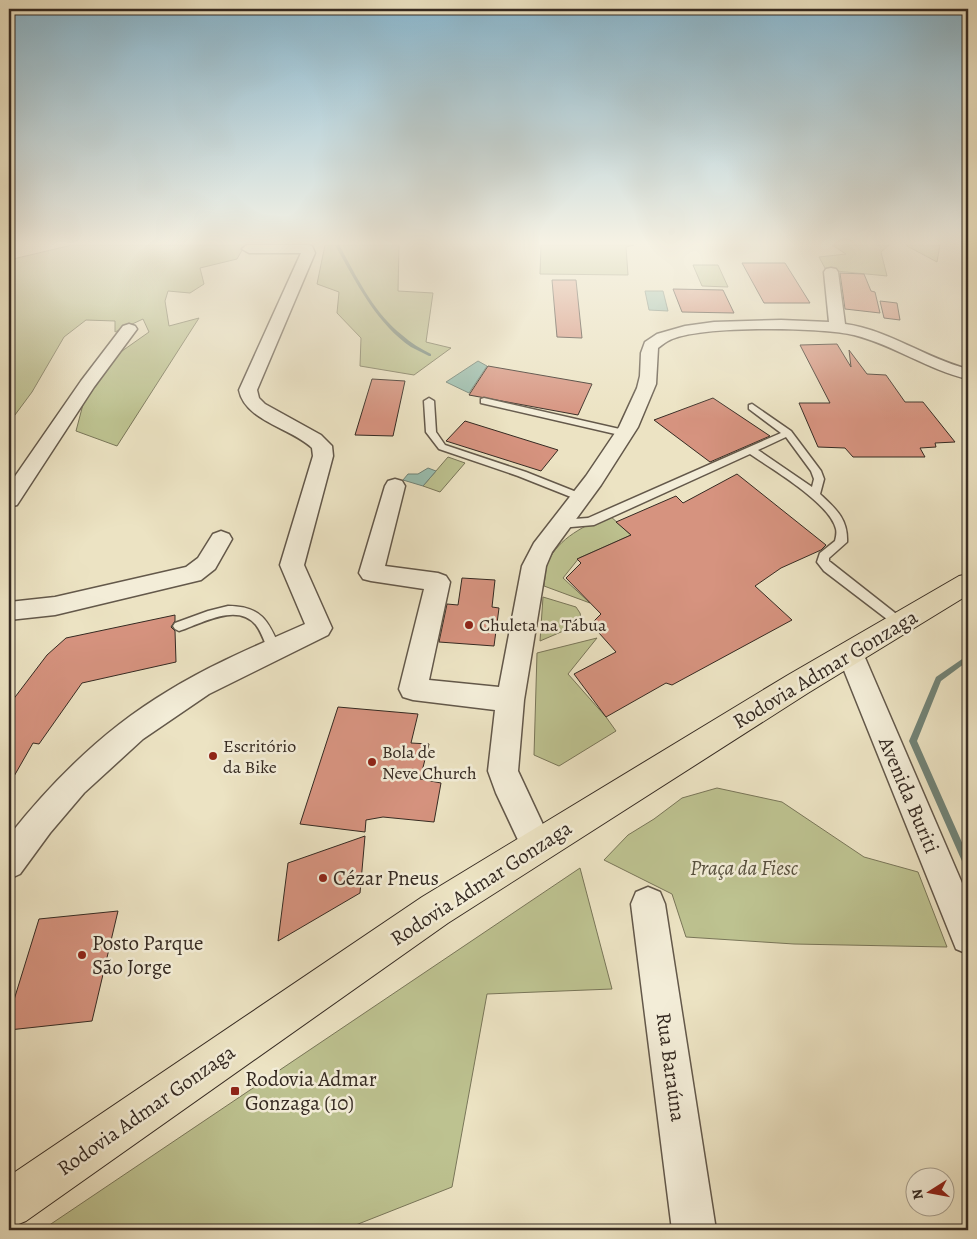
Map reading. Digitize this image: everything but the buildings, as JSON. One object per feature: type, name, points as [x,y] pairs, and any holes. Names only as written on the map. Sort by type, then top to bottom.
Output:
[{"type":"main road","name":"Rodovia Admar Gonzaga","points":[[9,1204],[428,915],[850,653],[968,583]]},
{"type":"street","points":[[9,863],[60,796],[101,757],[149,718],[198,687],[319,628],[292,566],[323,456],[322,446],[314,439],[258,408],[250,400],[248,390],[286,303]]},
{"type":"street","points":[[834,303],[837,327]]},
{"type":"street","points":[[537,846],[510,793],[503,771],[510,700],[534,566],[542,549],[624,433],[638,408],[648,376],[651,345],[657,339],[689,330],[724,326],[783,324],[837,327],[865,333],[919,357],[968,374]]},
{"type":"street","points":[[9,500],[87,385],[129,329]]},
{"type":"street","points":[[396,486],[371,573],[438,582],[413,689],[510,700]]},
{"type":"street","points":[[9,611],[55,606],[193,574],[208,563],[220,539]]},
{"type":"street","name":"Avenida Buriti","points":[[850,653],[968,936]]},
{"type":"street","name":"Rua Baraúna","points":[[648,904],[694,1230]]},
{"type":"lane","points":[[429,401],[429,429],[433,440],[442,447],[522,474],[580,497]]},
{"type":"lane","points":[[484,401],[624,433]]},
{"type":"lane","points":[[752,407],[788,433],[816,471],[819,479],[815,495]]},
{"type":"lane","points":[[560,524],[590,522],[788,433]]},
{"type":"lane","points":[[752,450],[815,495],[837,520],[842,532],[841,542],[824,556],[823,562],[828,568],[900,623]]},
{"type":"lane","points":[[179,626],[220,611],[243,611],[257,618],[274,649]]},
{"type":"green space","points":[[9,303],[165,303],[169,326],[199,318],[117,446],[76,431],[86,393],[115,356],[149,332],[143,319],[115,332],[115,321],[86,320],[64,337],[32,392],[9,423]]},
{"type":"green space","points":[[338,303],[432,303],[426,342],[451,348],[414,375],[360,366],[361,338],[337,313]]},
{"type":"green space","points":[[448,457],[465,463],[440,492],[423,486]]},
{"type":"green space","points":[[609,515],[631,535],[579,558],[563,578],[590,603],[544,586],[547,565],[559,546],[582,528]]},
{"type":"green space","points":[[543,597],[576,607],[580,613],[582,623],[540,641]]},
{"type":"green space","points":[[597,638],[568,674],[616,731],[559,766],[534,755],[537,653]]},
{"type":"green space","name":"Praça da Fiesc","points":[[717,788],[782,802],[864,857],[918,872],[947,947],[794,944],[686,937],[672,894],[604,860],[628,835],[682,798]]},
{"type":"green space","points":[[580,868],[612,989],[487,994],[452,1187],[343,1230],[42,1230]]},
{"type":"shaded area","points":[[647,303],[666,303],[668,311],[649,310]]},
{"type":"shaded area","points":[[478,361],[487,366],[469,393],[446,382]]},
{"type":"shaded area","points":[[428,468],[436,471],[423,486],[403,480],[408,474],[418,474]]},
{"type":"waterway","points":[[372,303],[399,335],[413,346],[430,355]]},
{"type":"waterway","points":[[968,658],[938,679],[913,741],[968,865]]},
{"type":"place","name":"Chuleta na Tábua","points":[[469,625]]},
{"type":"place","name":"Escritório da Bike","points":[[213,756]]},
{"type":"place","name":"Bola de Neve Church","points":[[372,762]]},
{"type":"place","name":"Cézar Pneus","points":[[323,878]]},
{"type":"place","name":"Posto Parque São Jorge","points":[[82,955]]},
{"type":"place","name":"Rodovia Admar Gonzaga (10)","points":[[235,1091]]}]
